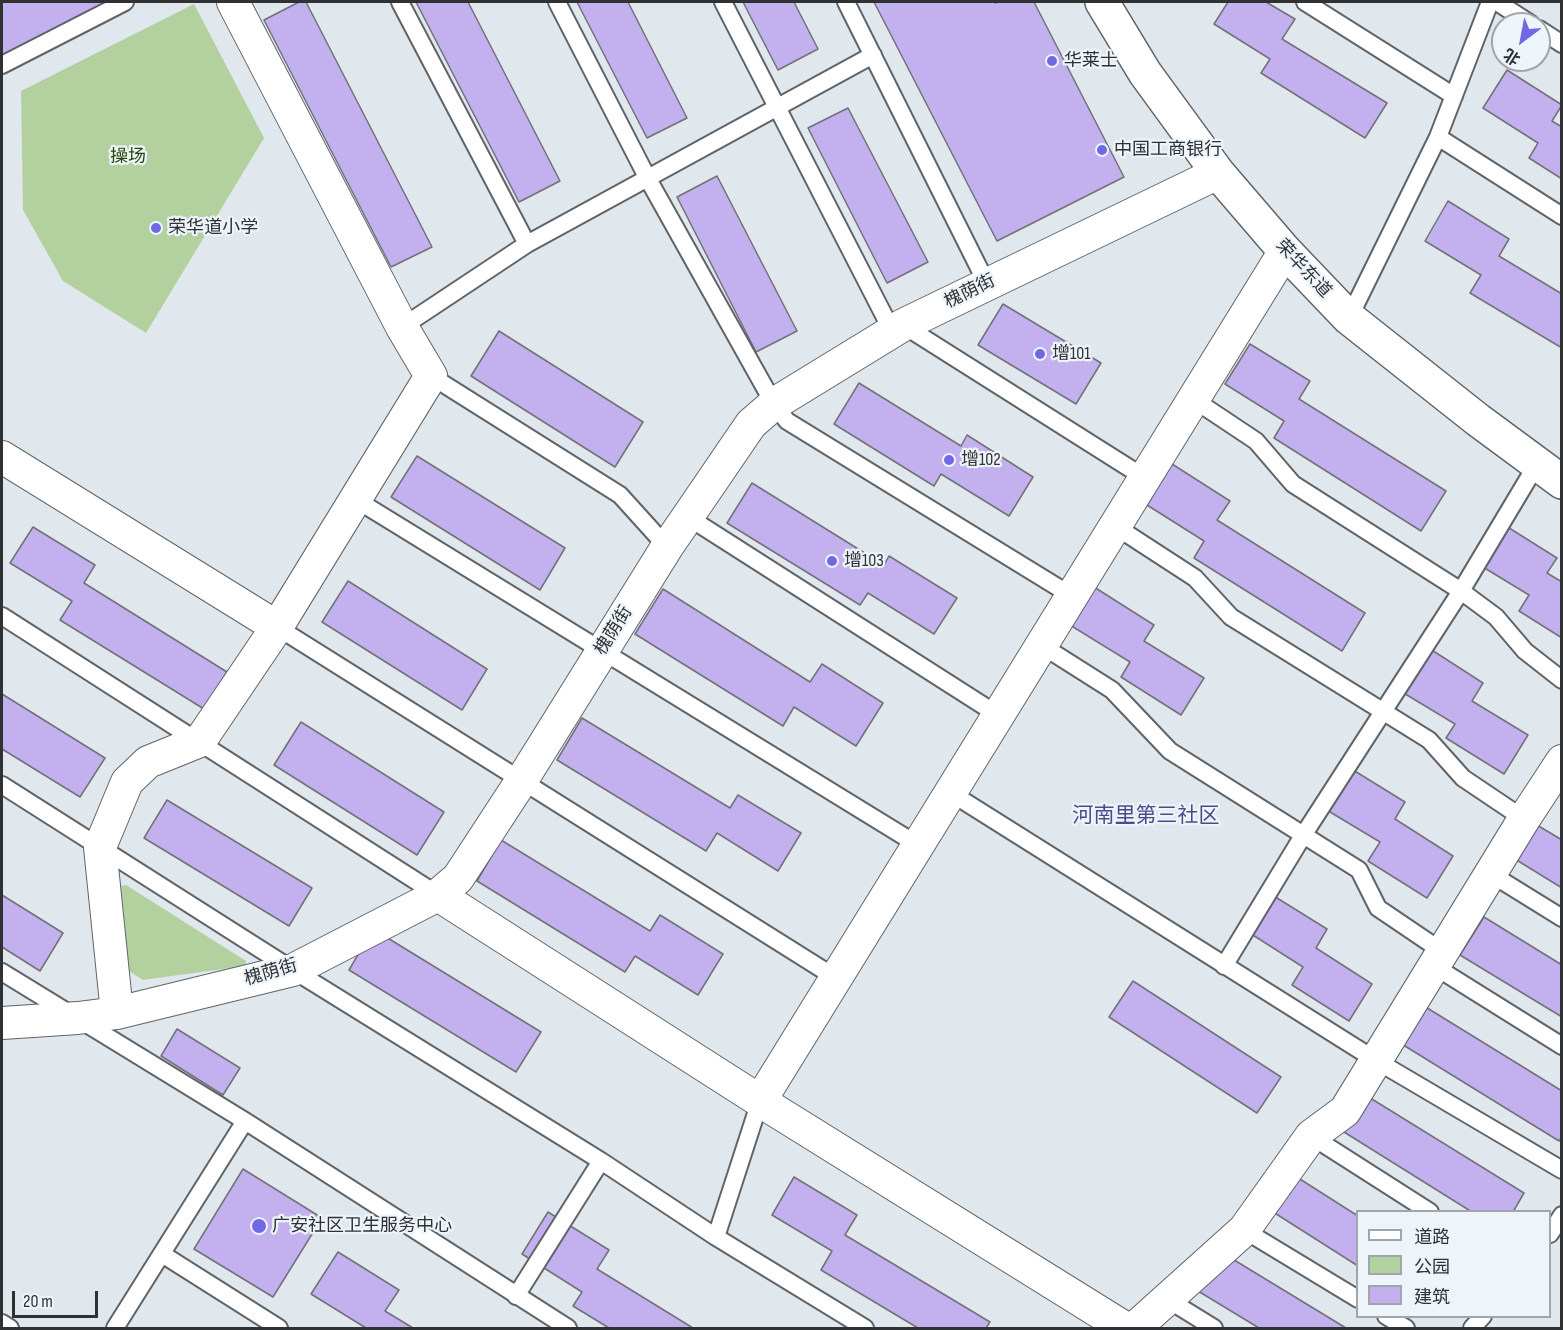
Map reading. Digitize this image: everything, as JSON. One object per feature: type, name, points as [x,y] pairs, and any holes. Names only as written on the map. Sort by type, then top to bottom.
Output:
[{"type":"street","points":[[117,1012],[100,847],[127,782],[148,762],[200,741],[277,627],[431,376],[402,327],[235,2]]},
{"type":"street","name":"荣华东道","points":[[1102,2],[1145,73],[1218,173],[1285,252],[1349,318],[1549,473]]},
{"type":"street","name":"槐荫街","points":[[2,1023],[78,1018],[117,1012],[293,970],[438,895],[458,878],[667,547],[751,424],[774,404],[897,328],[1218,173]]},
{"type":"street","points":[[760,1101],[1285,252]]},
{"type":"street","points":[[2,457],[277,627]]},
{"type":"street","points":[[1135,1329],[1244,1230],[1311,1136],[1345,1111],[1524,819],[1557,779]]},
{"type":"street","points":[[438,895],[760,1101],[1125,1329]]},
{"type":"lane","points":[[2,65],[125,2]]},
{"type":"lane","points":[[400,2],[527,244]]},
{"type":"lane","points":[[556,2],[648,178],[774,404],[787,421],[1072,596]]},
{"type":"lane","points":[[723,2],[777,108],[897,328],[1145,478]]},
{"type":"lane","points":[[846,2],[987,284]]},
{"type":"lane","points":[[1305,2],[1454,96]]},
{"type":"lane","points":[[1349,318],[1438,137],[1490,2]]},
{"type":"lane","points":[[1497,2],[1512,12]]},
{"type":"lane","points":[[402,327],[527,244],[873,55]]},
{"type":"lane","points":[[1438,137],[1562,216]]},
{"type":"lane","points":[[431,376],[620,495],[667,547]]},
{"type":"lane","points":[[1193,399],[1256,441],[1293,484],[1461,591],[1496,617],[1525,651],[1562,680]]},
{"type":"lane","points":[[1224,966],[1304,834],[1461,591],[1549,473]]},
{"type":"lane","points":[[355,499],[918,845]]},
{"type":"lane","points":[[688,517],[998,715]]},
{"type":"lane","points":[[1115,526],[1195,578],[1231,617],[1429,740],[1463,778],[1524,819]]},
{"type":"lane","points":[[2,616],[438,895]]},
{"type":"lane","points":[[277,627],[836,978]]},
{"type":"lane","points":[[1041,645],[1112,690],[1170,751],[1359,870],[1378,908],[1438,959],[1562,1046]]},
{"type":"lane","points":[[2,785],[293,970],[602,1161],[716,1237],[865,1329]]},
{"type":"lane","points":[[951,793],[1377,1061],[1562,1170]]},
{"type":"lane","points":[[1491,874],[1562,918]]},
{"type":"lane","points":[[2,972],[245,1121],[568,1329]]},
{"type":"lane","points":[[716,1237],[760,1101]]},
{"type":"lane","points":[[114,1329],[245,1121]]},
{"type":"lane","points":[[1311,1136],[1427,1210]]},
{"type":"lane","points":[[516,1296],[602,1161]]},
{"type":"lane","points":[[1551,1232],[1562,1215]]},
{"type":"lane","points":[[1244,1230],[1356,1298]]},
{"type":"lane","points":[[162,1254],[279,1329]]},
{"type":"lane","points":[[1167,1299],[1214,1329]]},
{"type":"lane","points":[[1388,1318],[1406,1329]]},
{"type":"lane","points":[[2,1323],[10,1329]]},
{"type":"green space","name":"操场","points":[[194,4],[264,138],[146,333],[63,281],[23,210],[21,91]]},
{"type":"green space","points":[[126,885],[246,961],[245,966],[143,980],[129,971],[121,886]]},
{"type":"building","points":[[2,2],[113,2],[2,58]]},
{"type":"building","points":[[299,2],[306,2],[432,247],[391,267],[264,20]]},
{"type":"building","points":[[416,2],[468,2],[560,181],[519,202]]},
{"type":"building","points":[[577,2],[628,2],[687,118],[647,138]]},
{"type":"building","points":[[743,2],[794,2],[818,49],[778,70]]},
{"type":"building","points":[[874,2],[1034,2],[1124,177],[997,241]]},
{"type":"building","points":[[1228,2],[1266,2],[1295,19],[1282,39],[1387,103],[1365,138],[1261,73],[1270,59],[1214,24]]},
{"type":"building","points":[[1506,72],[1510,72],[1562,105],[1552,121],[1562,127],[1562,179],[1529,158],[1538,143],[1483,108]]},
{"type":"building","points":[[848,108],[928,262],[887,283],[808,128]]},
{"type":"building","points":[[717,176],[797,331],[756,352],[677,197]]},
{"type":"building","points":[[1448,201],[1509,239],[1499,256],[1562,294],[1562,348],[1470,293],[1481,275],[1425,241]]},
{"type":"building","name":"增101","points":[[1003,304],[1101,363],[1076,404],[978,345]]},
{"type":"building","points":[[499,331],[643,422],[615,467],[471,376]]},
{"type":"building","points":[[1250,344],[1310,381],[1299,399],[1446,491],[1421,531],[1274,438],[1284,421],[1225,384]]},
{"type":"building","name":"增102","points":[[859,383],[961,446],[967,435],[1033,477],[1009,516],[941,474],[934,486],[834,424]]},
{"type":"building","points":[[417,456],[565,548],[540,590],[391,497]]},
{"type":"building","points":[[1172,464],[1230,501],[1217,520],[1365,613],[1342,651],[1194,558],[1204,541],[1147,505]]},
{"type":"building","name":"增103","points":[[752,483],[884,565],[889,556],[957,598],[934,634],[868,593],[860,605],[727,523]]},
{"type":"building","points":[[1498,521],[1557,558],[1547,573],[1562,582],[1562,638],[1519,611],[1529,595],[1473,561]]},
{"type":"building","points":[[33,527],[95,565],[84,583],[227,672],[204,709],[60,620],[72,601],[10,563]]},
{"type":"building","points":[[348,581],[487,669],[462,710],[322,622]]},
{"type":"building","points":[[1094,587],[1154,625],[1144,641],[1204,678],[1181,715],[1121,677],[1130,662],[1070,625]]},
{"type":"building","points":[[663,589],[810,682],[822,664],[883,703],[856,746],[794,707],[783,726],[635,634]]},
{"type":"building","points":[[1424,645],[1483,683],[1472,701],[1528,735],[1504,774],[1446,738],[1455,724],[1397,689]]},
{"type":"building","points":[[2,694],[105,758],[80,797],[2,749]]},
{"type":"building","points":[[582,718],[730,808],[738,795],[801,833],[778,871],[717,833],[706,851],[557,760]]},
{"type":"building","points":[[301,722],[444,812],[417,855],[274,765]]},
{"type":"building","points":[[1345,765],[1405,802],[1395,819],[1453,856],[1427,898],[1368,861],[1380,842],[1320,806]]},
{"type":"building","points":[[167,800],[312,888],[289,926],[144,838]]},
{"type":"building","points":[[1537,825],[1562,840],[1562,888],[1515,859]]},
{"type":"building","points":[[501,840],[650,931],[660,915],[723,954],[698,995],[635,956],[625,972],[477,881]]},
{"type":"building","points":[[1269,893],[1327,929],[1316,948],[1372,984],[1349,1021],[1292,985],[1303,967],[1245,930]]},
{"type":"building","points":[[2,895],[63,933],[40,971],[2,947]]},
{"type":"building","points":[[1484,917],[1562,965],[1562,1017],[1460,955]]},
{"type":"building","points":[[373,929],[541,1032],[516,1072],[349,970]]},
{"type":"building","points":[[1133,981],[1281,1077],[1257,1113],[1109,1017]]},
{"type":"building","points":[[1424,1006],[1562,1091],[1562,1137],[1559,1141],[1400,1043]]},
{"type":"building","points":[[177,1029],[240,1068],[223,1095],[161,1056]]},
{"type":"building","points":[[1367,1096],[1524,1193],[1514,1210],[1469,1210],[1344,1132]]},
{"type":"building","name":"广安社区卫生服务中心","points":[[243,1169],[322,1218],[273,1297],[194,1249]]},
{"type":"building","points":[[1292,1174],[1356,1215],[1356,1265],[1270,1210]]},
{"type":"building","points":[[794,1177],[857,1215],[845,1235],[990,1322],[986,1328],[918,1328],[821,1270],[832,1251],[772,1215]]},
{"type":"building","points":[[548,1212],[609,1250],[597,1269],[693,1328],[609,1328],[573,1306],[582,1292],[522,1254]]},
{"type":"building","points":[[338,1252],[399,1290],[385,1311],[413,1328],[366,1328],[311,1294]]},
{"type":"building","points":[[1221,1252],[1346,1328],[1259,1328],[1198,1291]]},
{"type":"place","name":"华莱士","points":[[1052,61]]},
{"type":"place","name":"中国工商银行","points":[[1102,150]]},
{"type":"place","name":"荣华道小学","points":[[156,228]]},
{"type":"place","name":"增101","points":[[1040,354]]},
{"type":"place","name":"增102","points":[[949,460]]},
{"type":"place","name":"增103","points":[[832,561]]},
{"type":"place","name":"广安社区卫生服务中心","points":[[259,1226]]},
{"type":"district","name":"河南里第三社区","points":[[1146,817]]}]
